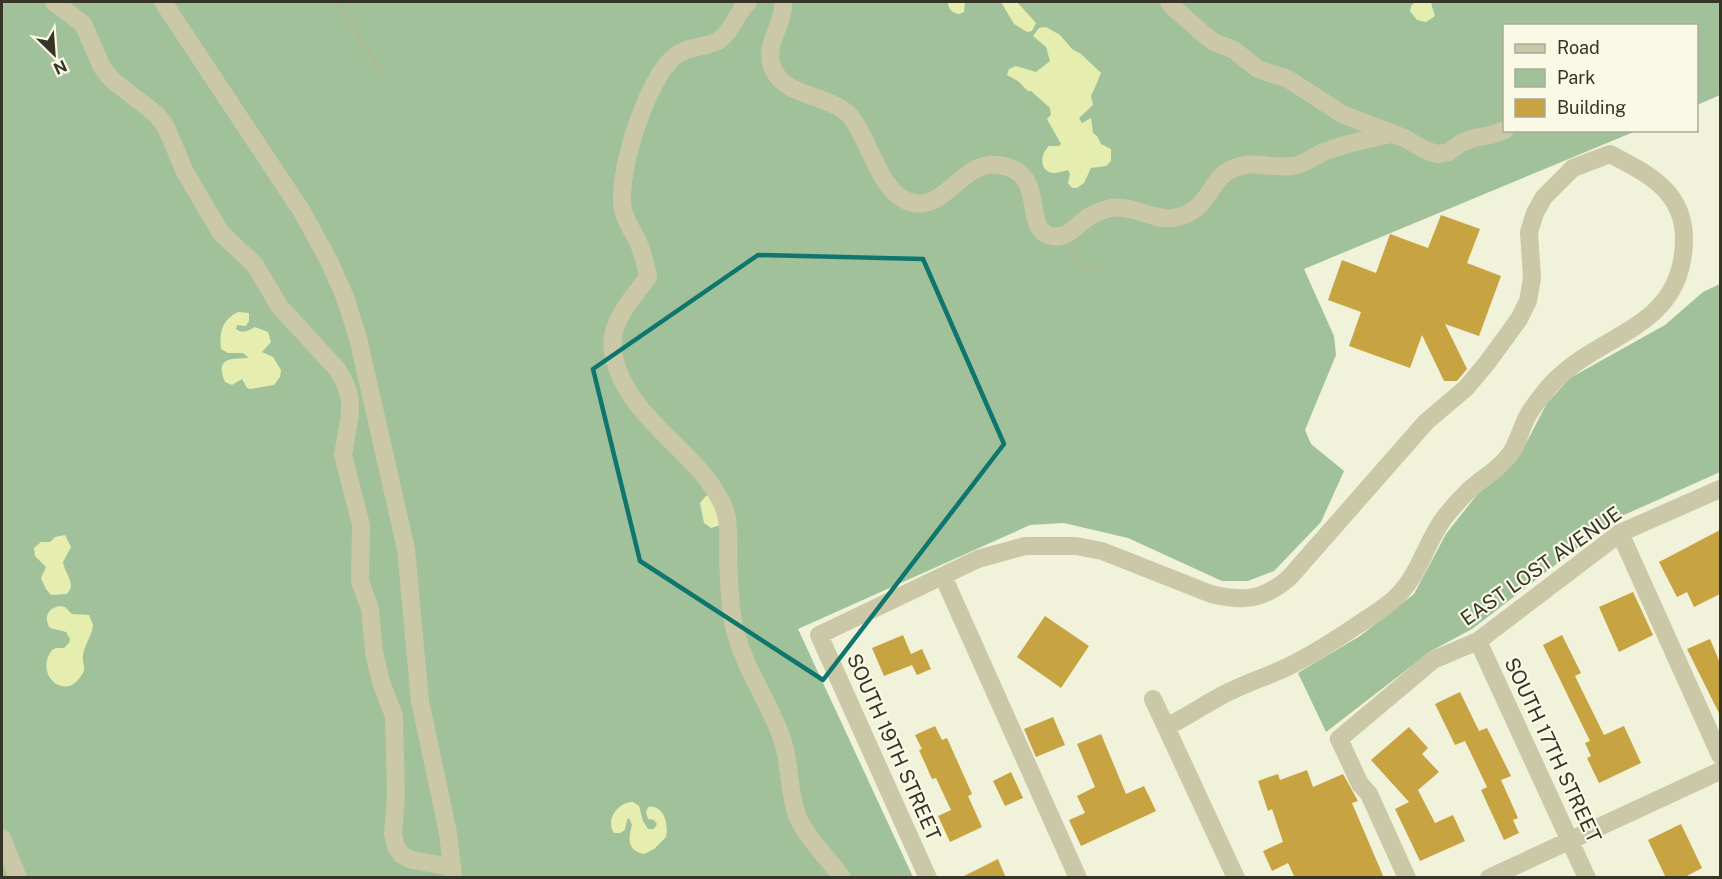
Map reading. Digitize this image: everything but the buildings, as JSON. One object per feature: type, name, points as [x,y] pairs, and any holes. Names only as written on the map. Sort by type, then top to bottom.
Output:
[{"type":"street","points":[[54,2],[83,24],[102,67],[111,78],[156,114],[165,125],[185,172],[222,233],[255,265],[280,307],[337,369],[345,383],[350,399],[350,414],[343,455],[362,525],[360,581],[370,609],[374,652],[379,674],[394,716],[396,795],[393,834],[396,847],[402,855],[452,872],[448,833],[420,701],[406,549],[358,339],[345,297],[324,251],[301,210],[163,2]]},
{"type":"street","points":[[748,2],[722,38],[683,51],[672,58],[654,83],[626,159],[622,187],[623,209],[645,262],[648,277],[616,323],[612,338],[614,357],[620,375],[639,406],[705,478],[723,504],[728,517],[729,587],[734,625],[740,646],[748,668],[780,731],[798,818],[842,878]]},
{"type":"street","points":[[783,2],[783,12],[771,49],[771,63],[778,76],[787,84],[843,108],[866,141],[886,183],[900,197],[912,203],[924,203],[935,200],[970,171],[986,165],[1011,168],[1022,175],[1030,185],[1034,214],[1039,227],[1049,236],[1062,236],[1076,229],[1090,216],[1110,208],[1123,207],[1139,213],[1172,219],[1194,212],[1218,181],[1232,169],[1249,164],[1294,166],[1326,151],[1391,134]]},
{"type":"street","points":[[1170,2],[1206,36],[1234,50],[1258,69],[1288,79],[1342,114],[1438,154],[1449,152],[1461,143],[1474,138],[1503,131]]},
{"type":"street","points":[[1078,878],[943,576],[999,552],[1048,544],[1102,551],[1210,594],[1227,598],[1241,600],[1258,597],[1276,589],[1289,578],[1426,422],[1466,388],[1519,319],[1528,301],[1532,278],[1529,232],[1535,213],[1544,197],[1573,168],[1610,154],[1648,174],[1665,188],[1678,206],[1684,230],[1684,259],[1674,287],[1664,303],[1647,319],[1589,353],[1565,371],[1547,389],[1528,415],[1517,443],[1508,458],[1468,491],[1443,519],[1425,549],[1414,575],[1400,593],[1321,650],[1221,696],[1166,727]]},
{"type":"street","name":"EAST LOST AVENUE","points":[[1407,878],[1370,794],[1360,784],[1339,739],[1433,660],[1478,641],[1620,533],[1720,489]]},
{"type":"street","points":[[1620,533],[1720,755]]},
{"type":"street","name":"SOUTH 19TH STREET","points":[[928,878],[819,635],[943,576]]},
{"type":"street","name":"SOUTH 17TH STREET","points":[[1478,641],[1587,878]]},
{"type":"street","points":[[1153,699],[1236,878]]},
{"type":"street","points":[[1489,878],[1720,771]]},
{"type":"street","points":[[2,838],[18,878]]},
{"type":"path","points":[[337,2],[383,73]]},
{"type":"path","points":[[1062,236],[1078,261],[1094,271]]},
{"type":"highlighted area","points":[[758,255],[923,259],[1004,444],[823,680],[640,561],[593,369]]},
{"type":"green space","points":[[2,2],[1720,2],[1720,95],[1698,105],[1698,24],[1503,24],[1503,132],[1634,132],[1304,269],[1334,336],[1336,355],[1305,430],[1311,444],[1344,471],[1321,522],[1274,571],[1248,581],[1222,581],[1128,538],[1064,523],[1030,525],[798,629],[913,877],[2,878]]},
{"type":"green space","points":[[1720,284],[1720,472],[1615,519],[1472,629],[1431,651],[1326,732],[1298,673],[1360,636],[1414,594],[1446,534],[1476,496],[1522,451],[1547,403],[1570,378],[1665,325],[1703,292]]},
{"type":"sand","points":[[948,2],[965,2],[964,12],[959,14],[952,12]]},
{"type":"sand","points":[[1001,2],[1017,2],[1036,23],[1032,31],[1027,32],[1014,24]]},
{"type":"sand","points":[[1415,2],[1431,3],[1435,16],[1426,22],[1417,20],[1410,11]]},
{"type":"sand","points":[[1046,27],[1060,35],[1072,49],[1081,54],[1101,73],[1091,96],[1093,105],[1079,118],[1082,123],[1091,118],[1093,133],[1101,144],[1111,149],[1111,161],[1106,166],[1091,168],[1084,183],[1077,188],[1072,188],[1068,183],[1070,174],[1068,170],[1053,173],[1048,172],[1043,166],[1046,149],[1049,146],[1061,144],[1047,119],[1051,115],[1050,108],[1018,81],[1007,75],[1009,69],[1016,66],[1036,72],[1050,61],[1046,47],[1033,36],[1039,28]]},
{"type":"sand","points":[[238,312],[249,313],[246,326],[237,325],[236,329],[239,331],[248,331],[255,327],[268,332],[271,342],[262,352],[273,357],[281,370],[280,377],[274,385],[250,389],[242,379],[232,385],[225,382],[222,374],[224,363],[231,359],[249,358],[243,353],[228,353],[221,349],[223,327],[228,319]]},
{"type":"sand","points":[[706,496],[712,496],[721,525],[711,528],[704,523],[700,503]]},
{"type":"sand","points":[[65,535],[71,547],[63,562],[71,586],[67,594],[51,595],[41,578],[46,567],[35,556],[34,548],[41,542],[50,542],[55,537]]},
{"type":"sand","points":[[60,606],[65,607],[72,614],[89,615],[93,625],[84,652],[83,673],[70,686],[57,684],[52,680],[46,666],[47,658],[52,650],[64,648],[70,639],[66,632],[50,628],[48,624],[47,617],[50,611]]},
{"type":"sand","points":[[633,802],[639,806],[648,829],[654,829],[657,824],[654,820],[648,819],[646,812],[648,807],[662,812],[666,821],[666,837],[654,849],[644,854],[634,850],[630,843],[632,825],[629,818],[625,830],[620,833],[614,833],[612,828],[612,817],[618,808]]}]
